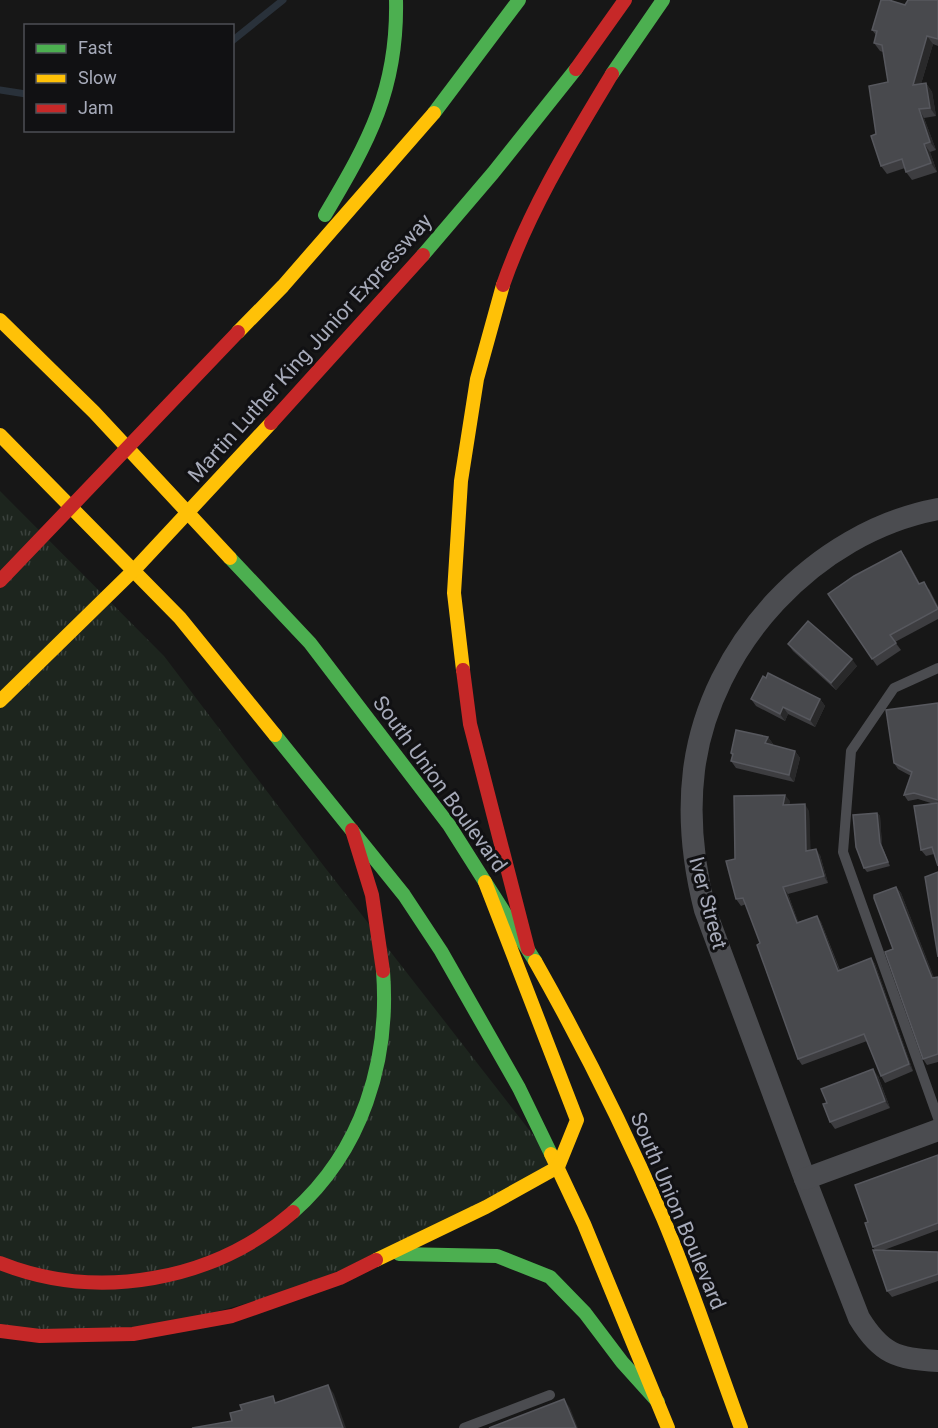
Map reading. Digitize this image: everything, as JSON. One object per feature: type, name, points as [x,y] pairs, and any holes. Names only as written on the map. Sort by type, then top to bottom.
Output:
[{"type":"main road","points":[[283,286],[359,157],[372,130],[390,77],[396,49],[396,0]]},
{"type":"main road","points":[[0,581],[283,286],[439,107],[519,0]]},
{"type":"main road","name":"Martin Luther King Junior Expressway","points":[[0,701],[66,640],[259,437],[448,227],[603,34],[625,0]]},
{"type":"main road","points":[[528,949],[470,724],[454,593],[461,481],[477,379],[504,283],[527,226],[578,130],[621,59],[663,0]]},
{"type":"main road","name":"South Union Boulevard","points":[[0,320],[94,412],[310,644],[449,825],[528,949],[614,1113],[663,1219],[741,1428]]},
{"type":"main road","points":[[0,435],[180,618],[404,895],[441,951],[519,1088],[584,1224],[668,1428]]},
{"type":"main road","points":[[0,1263],[42,1276],[91,1283],[120,1284],[157,1279],[196,1268],[230,1254],[264,1236],[313,1193],[334,1168],[355,1131],[368,1101],[379,1061],[384,1026],[384,975],[374,903],[352,830]]},
{"type":"main road","points":[[0,1331],[40,1336],[133,1334],[232,1316],[340,1278],[486,1207],[558,1167],[576,1120],[485,882]]},
{"type":"main road","points":[[388,1254],[497,1256],[550,1277],[585,1313],[622,1362],[658,1402]]},
{"type":"street","name":"Iver Street","points":[[938,509],[921,512],[884,525],[857,537],[826,557],[771,607],[749,634],[726,671],[701,737],[694,769],[692,842],[696,875],[705,910],[859,1318],[869,1336],[881,1348],[894,1355],[938,1361]]},
{"type":"street","points":[[805,1179],[938,1130]]},
{"type":"lane","points":[[938,668],[894,688],[851,751],[843,852],[938,1118]]},
{"type":"lane","points":[[464,1428],[550,1395]]},
{"type":"green space","points":[[0,491],[164,656],[558,1167],[340,1278],[133,1334],[0,1329]]},
{"type":"building","points":[[881,0],[905,5],[908,0],[938,0],[938,39],[927,36],[913,85],[926,83],[930,108],[919,109],[930,142],[924,144],[931,163],[906,172],[902,159],[881,166],[871,136],[876,134],[869,86],[888,82],[882,45],[874,43],[877,31],[872,30]]},
{"type":"building","points":[[901,551],[919,584],[924,582],[938,609],[890,635],[896,643],[872,659],[828,594],[854,576]]},
{"type":"building","points":[[808,621],[852,659],[831,683],[788,644]]},
{"type":"building","points":[[768,673],[820,699],[810,720],[783,707],[780,714],[751,699],[763,676],[766,678]]},
{"type":"building","points":[[938,703],[938,800],[914,793],[904,795],[912,772],[894,763],[886,710]]},
{"type":"building","points":[[736,730],[768,737],[765,743],[795,751],[789,775],[731,761]]},
{"type":"building","points":[[785,795],[783,805],[805,804],[806,851],[816,849],[824,876],[783,887],[797,923],[817,916],[838,971],[871,958],[909,1064],[881,1076],[864,1034],[798,1059],[757,945],[760,943],[743,898],[736,899],[726,861],[735,859],[734,796]]},
{"type":"building","points":[[938,803],[938,866],[932,847],[921,850],[914,806]]},
{"type":"building","points":[[877,813],[880,843],[888,862],[864,868],[856,847],[853,815]]},
{"type":"building","points":[[938,872],[938,957],[925,877]]},
{"type":"building","points":[[896,887],[932,978],[938,977],[938,1054],[923,1059],[885,952],[893,949],[874,898],[874,895]]},
{"type":"building","points":[[873,1069],[885,1101],[830,1122],[823,1104],[827,1103],[821,1089]]},
{"type":"building","points":[[938,1155],[938,1223],[873,1247],[865,1223],[868,1222],[855,1185]]},
{"type":"building","points":[[873,1250],[938,1252],[938,1274],[887,1291]]},
{"type":"building","points":[[328,1385],[343,1428],[192,1428],[232,1421],[230,1413],[242,1410],[240,1405],[273,1396],[275,1403]]},
{"type":"building","points":[[564,1399],[576,1428],[489,1428]]},
{"type":"waterway","points":[[234,39],[283,0]]},
{"type":"waterway","points":[[0,90],[24,94]]},
{"type":"traffic: fast","points":[[325,215],[355,163],[378,113],[392,61],[396,0]]},
{"type":"traffic: fast","points":[[434,113],[519,0]]},
{"type":"traffic: fast","points":[[612,74],[663,0]]},
{"type":"traffic: fast","points":[[423,255],[493,173],[576,69]]},
{"type":"traffic: fast","points":[[230,558],[310,643],[449,825],[535,961]]},
{"type":"traffic: fast","points":[[275,735],[404,895],[441,951],[519,1088],[551,1154]]},
{"type":"traffic: fast","points":[[293,1212],[317,1188],[337,1161],[354,1133],[366,1102],[376,1071],[382,1038],[383,971]]},
{"type":"traffic: fast","points":[[399,1254],[497,1256],[550,1277],[585,1313],[622,1362],[658,1402]]},
{"type":"traffic: slow","points":[[238,332],[283,286],[434,113]]},
{"type":"traffic: slow","points":[[463,670],[454,593],[461,481],[477,379],[503,285]]},
{"type":"traffic: slow","points":[[0,320],[94,412],[230,558]]},
{"type":"traffic: slow","points":[[0,701],[135,569],[271,423]]},
{"type":"traffic: slow","points":[[0,435],[180,618],[275,735]]},
{"type":"traffic: slow","points":[[376,1260],[486,1207],[558,1167],[577,1120],[485,882]]},
{"type":"traffic: slow","points":[[535,961],[602,1088],[649,1185],[684,1270],[741,1428]]},
{"type":"traffic: slow","points":[[551,1154],[584,1224],[668,1428]]},
{"type":"traffic: jam","points":[[576,69],[625,0]]},
{"type":"traffic: jam","points":[[503,285],[538,203],[612,74]]},
{"type":"traffic: jam","points":[[271,423],[423,255]]},
{"type":"traffic: jam","points":[[0,581],[238,332]]},
{"type":"traffic: jam","points":[[463,670],[470,724],[528,949]]},
{"type":"traffic: jam","points":[[352,830],[372,895],[383,971]]},
{"type":"traffic: jam","points":[[0,1263],[37,1275],[76,1281],[115,1282],[154,1278],[191,1269],[228,1255],[262,1236],[293,1212]]},
{"type":"traffic: jam","points":[[0,1331],[40,1336],[133,1334],[232,1316],[340,1278],[376,1260]]}]
